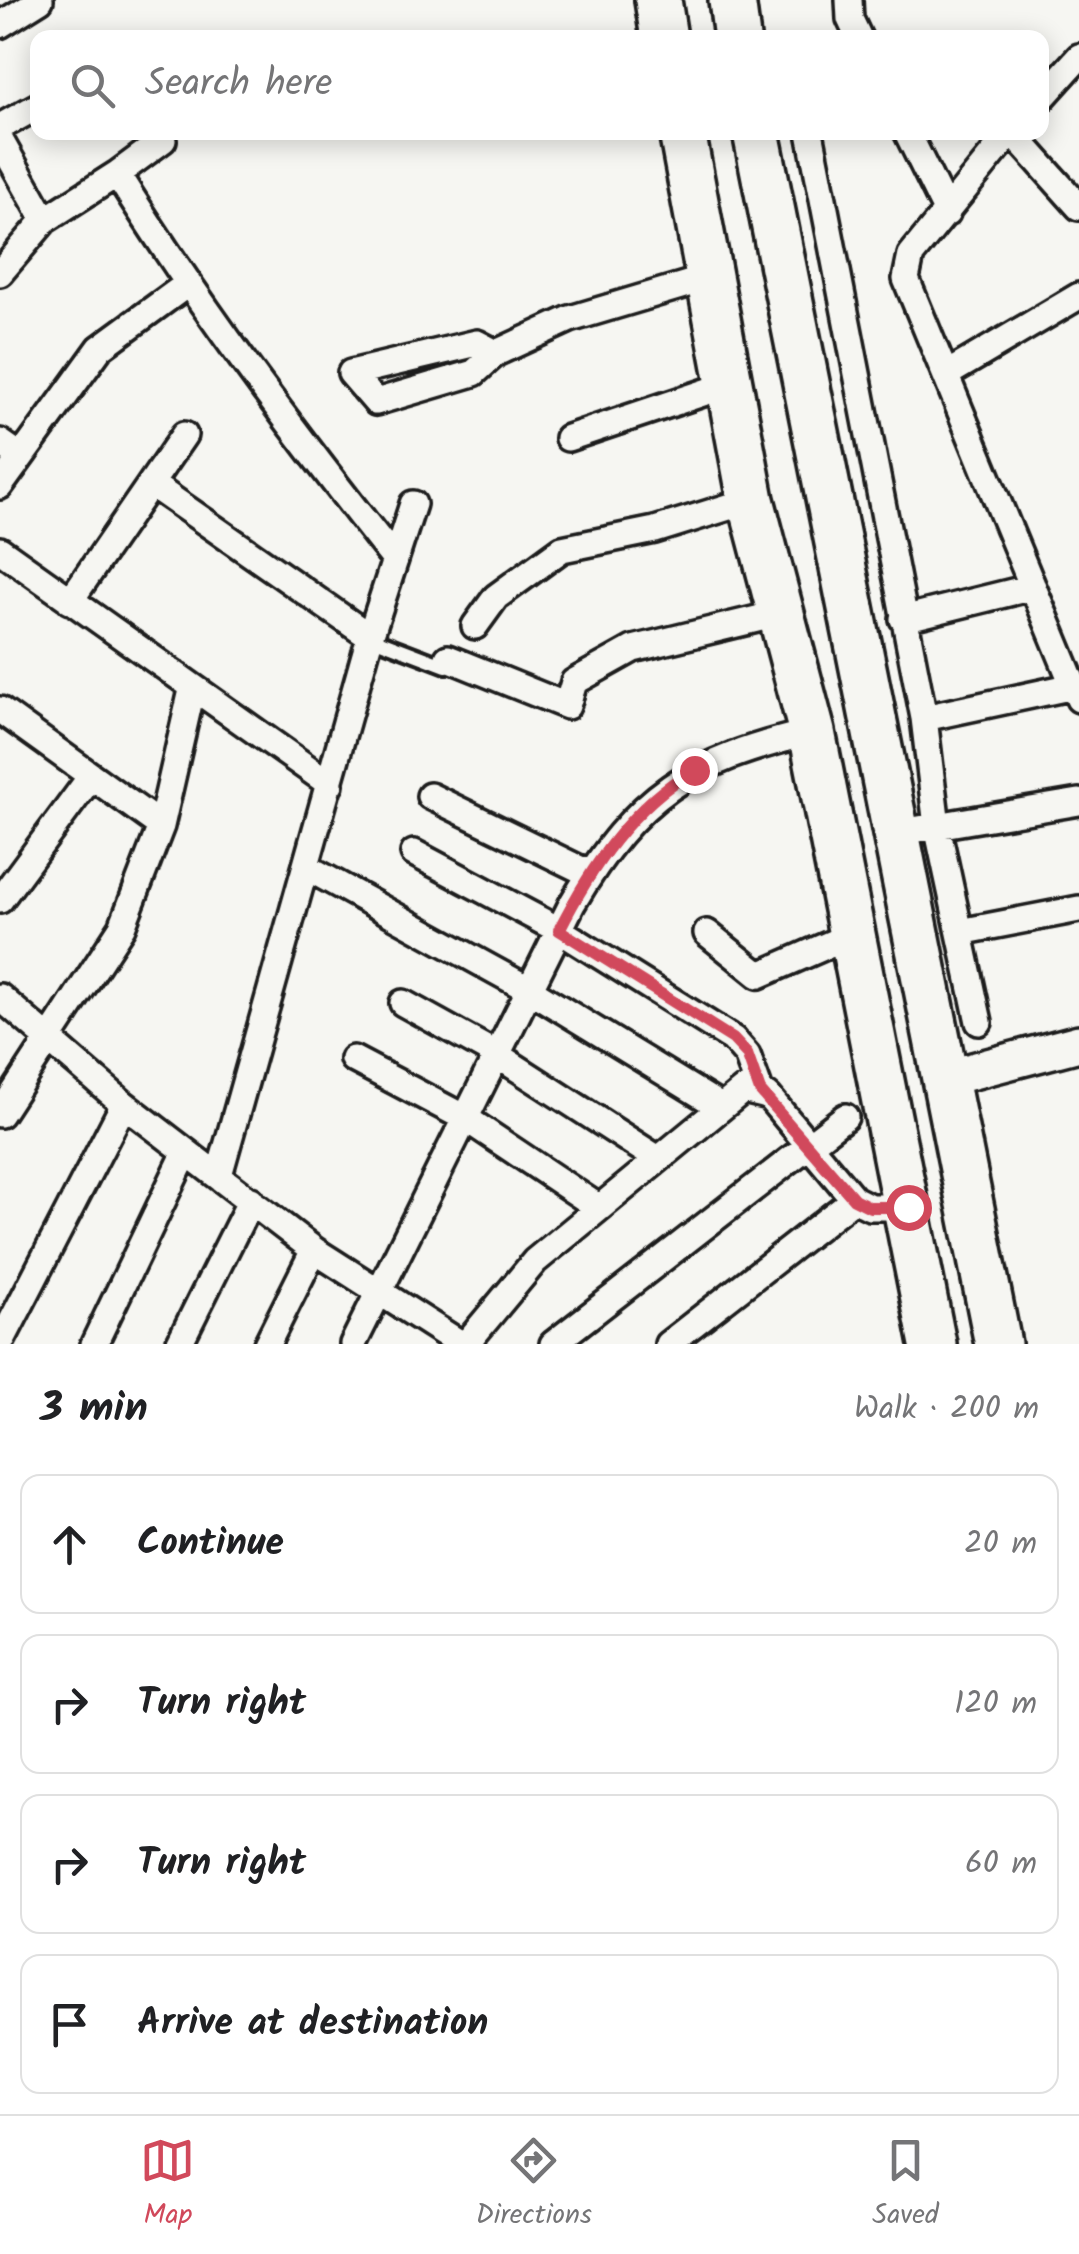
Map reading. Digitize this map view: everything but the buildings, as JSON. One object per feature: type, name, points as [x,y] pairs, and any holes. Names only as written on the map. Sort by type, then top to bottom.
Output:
[{"type":"highway","points":[[658,0],[663,30]]},
{"type":"highway","points":[[732,0],[737,30]]},
{"type":"highway","points":[[684,140],[751,500],[812,732],[933,1344]]},
{"type":"highway","points":[[758,140],[916,829],[946,1078],[998,1344]]},
{"type":"street","points":[[0,25],[40,0]]},
{"type":"street","points":[[849,0],[855,30]]},
{"type":"street","points":[[1049,90],[1079,57]]},
{"type":"street","points":[[0,127],[30,110]]},
{"type":"street","points":[[0,140],[45,220]]},
{"type":"street","points":[[0,273],[45,220],[163,140]]},
{"type":"street","points":[[812,140],[924,718],[916,829],[960,932],[979,1022]]},
{"type":"street","points":[[911,140],[947,213]]},
{"type":"street","points":[[924,718],[1076,692],[906,278],[910,256],[1005,140]]},
{"type":"street","points":[[1018,140],[1079,207]]},
{"type":"street","points":[[117,174],[186,286],[284,420],[395,560]]},
{"type":"street","points":[[496,353],[477,343],[351,373],[376,402],[474,372],[496,353],[570,319],[711,277]]},
{"type":"street","points":[[0,486],[10,449],[100,348],[186,286]]},
{"type":"street","points":[[947,374],[1079,296]]},
{"type":"street","points":[[568,438],[730,384]]},
{"type":"street","points":[[70,602],[184,435]]},
{"type":"street","points":[[151,484],[370,638]]},
{"type":"street","points":[[475,626],[496,598],[562,549],[655,530],[751,500]]},
{"type":"street","points":[[219,1175],[370,638],[413,504]]},
{"type":"street","points":[[0,550],[192,690],[330,784]]},
{"type":"street","points":[[903,618],[1034,587]]},
{"type":"street","points":[[447,662],[567,706],[574,682],[633,649],[778,614]]},
{"type":"street","points":[[0,1114],[122,927],[160,826],[192,690]]},
{"type":"street","points":[[0,710],[160,826]]},
{"type":"street","points":[[353,1344],[590,874],[624,830],[675,780],[746,748],[812,732]]},
{"type":"street","points":[[0,900],[90,778]]},
{"type":"street","points":[[430,796],[590,874]]},
{"type":"street","points":[[916,829],[1079,802]]},
{"type":"street","points":[[414,852],[559,930],[733,1039],[747,1054],[760,1091],[854,1199],[870,1207],[908,1207]]},
{"type":"street","points":[[308,868],[530,990],[721,1107]]},
{"type":"street","points":[[960,932],[1079,908]]},
{"type":"street","points":[[707,932],[759,975],[853,934]]},
{"type":"street","points":[[0,997],[124,1104],[314,1250],[463,1344],[512,1284],[598,1207],[743,1090],[760,1091]]},
{"type":"street","points":[[403,1003],[497,1055],[658,1159]]},
{"type":"street","points":[[946,1078],[1079,1043]]},
{"type":"street","points":[[354,1060],[465,1118],[598,1207]]},
{"type":"street","points":[[0,1344],[124,1104]]},
{"type":"street","points":[[553,1344],[845,1117]]},
{"type":"street","points":[[94,1344],[186,1152]]},
{"type":"street","points":[[668,1344],[854,1199]]},
{"type":"street","points":[[179,1344],[251,1200]]},
{"type":"street","points":[[267,1344],[314,1250]]},
{"type":"lane","points":[[370,638],[447,662]]},
{"type":"route","points":[[694,770],[651,801],[602,856],[559,930],[733,1039],[747,1054],[760,1091],[854,1199],[870,1207],[908,1207]]}]
